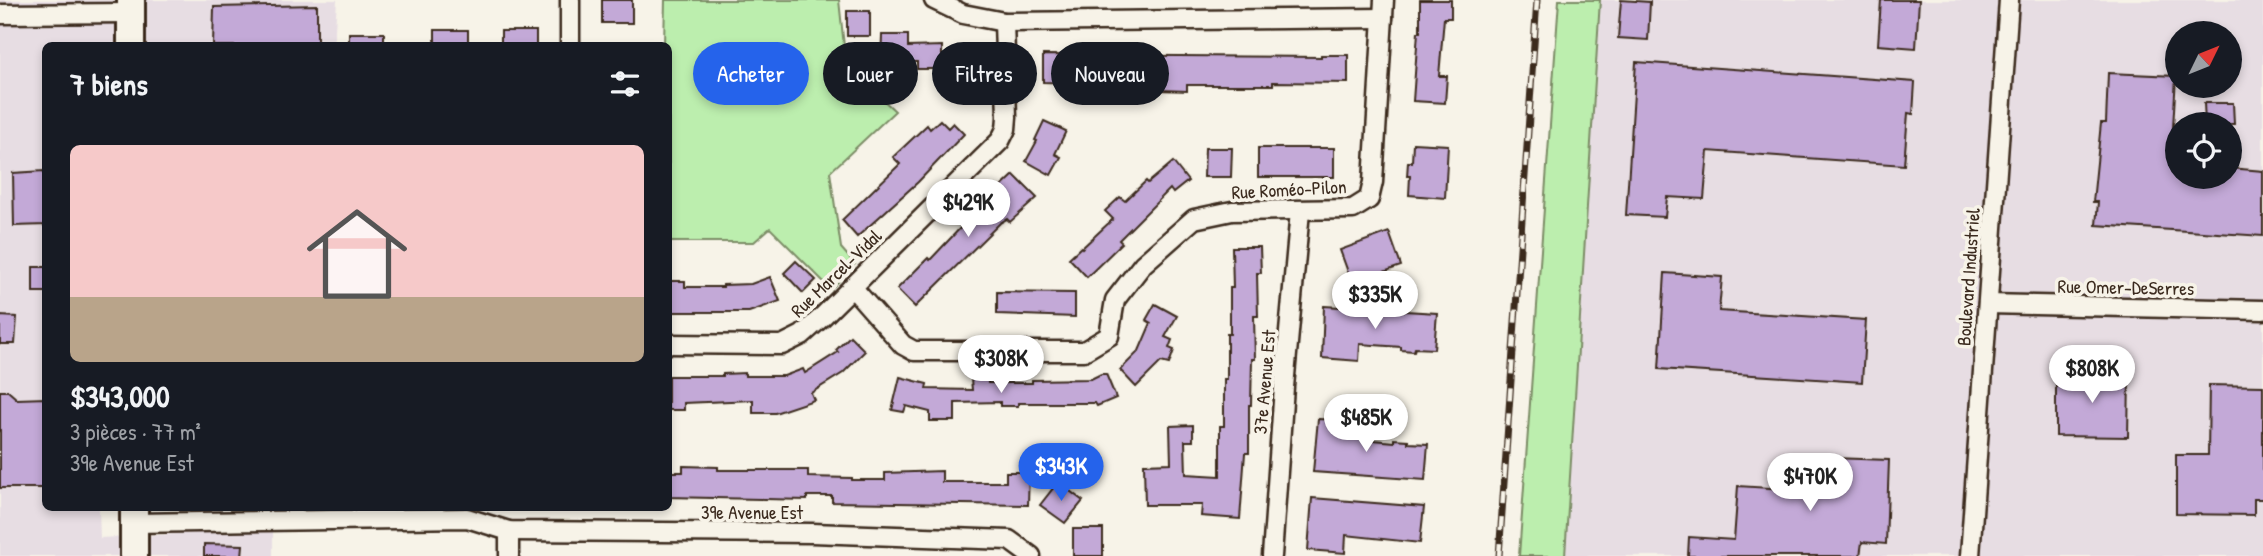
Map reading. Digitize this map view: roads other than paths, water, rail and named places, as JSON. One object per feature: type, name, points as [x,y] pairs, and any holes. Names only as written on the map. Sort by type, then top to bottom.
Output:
[{"type":"main road","points":[[131,6],[131,42]]},
{"type":"main road","points":[[134,515],[134,556]]},
{"type":"street","points":[[570,0],[570,42]]},
{"type":"street","points":[[934,0],[963,14],[1004,22],[1384,9]]},
{"type":"street","name":"Boulevard Industriel","points":[[1970,556],[2008,0]]},
{"type":"street","points":[[0,14],[131,6]]},
{"type":"street","name":"Rue Roméo-Pilon","points":[[852,287],[903,345],[914,351],[1084,351],[1109,336],[1115,300],[1143,264],[1194,219],[1231,211],[1353,209],[1369,199],[1373,181],[1384,9]]},
{"type":"street","name":"Rue Marcel-Vidal","points":[[672,344],[782,345],[802,335],[852,287],[1000,141],[1006,129],[1007,117],[1004,22]]},
{"type":"street","name":"37e Avenue Est","points":[[1272,556],[1300,211]]},
{"type":"street","name":"Rue Omer-DeSerres","points":[[1988,304],[2019,307],[2263,310]]},
{"type":"street","name":"39e Avenue Est","points":[[134,515],[467,518],[509,531],[812,533],[1009,540],[1031,556]]},
{"type":"street","points":[[509,531],[509,556]]},
{"type":"railway","points":[[1499,556],[1537,0]]}]
